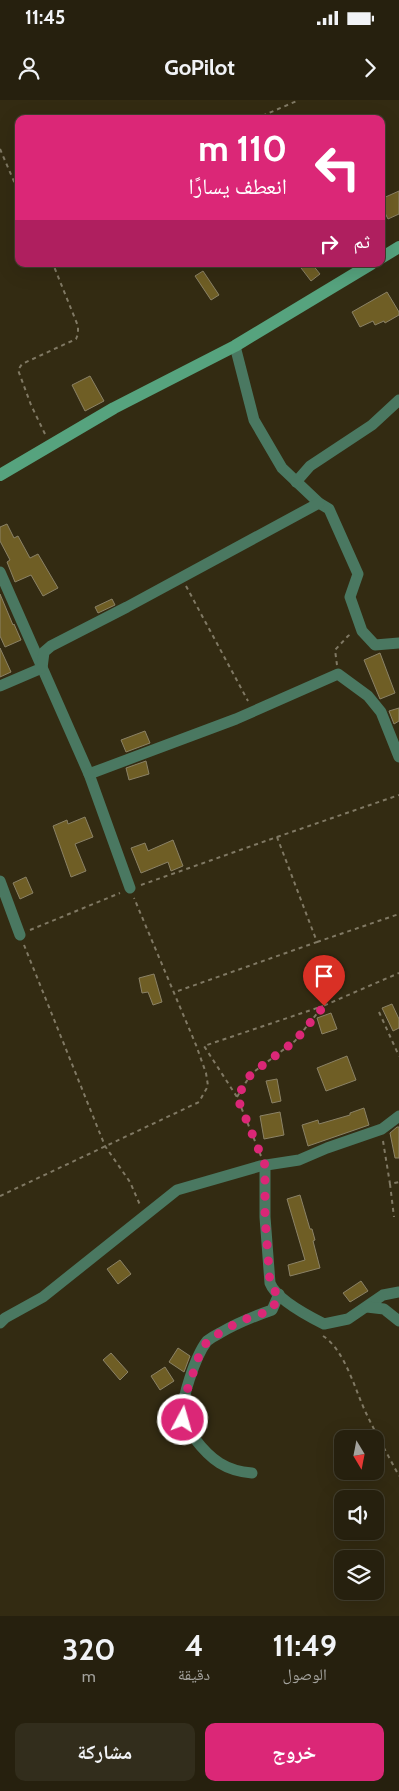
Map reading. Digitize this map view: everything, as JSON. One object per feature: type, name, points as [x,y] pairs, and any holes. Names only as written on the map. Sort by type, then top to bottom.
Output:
[{"type":"street","points":[[385,256],[399,247]]},
{"type":"street","points":[[0,475],[114,408],[235,346],[366,267]]},
{"type":"street","points":[[235,346],[254,420],[282,468],[319,503],[329,509],[358,574],[350,597],[362,630],[375,646],[399,642]]},
{"type":"street","points":[[296,482],[310,466],[372,425],[399,400]]},
{"type":"street","points":[[42,668],[44,652],[51,646],[180,579],[319,503]]},
{"type":"street","points":[[0,572],[89,774],[130,888]]},
{"type":"street","points":[[0,686],[42,668]]},
{"type":"street","points":[[89,774],[253,712],[338,674],[368,696],[381,712],[399,757]]},
{"type":"street","points":[[0,881],[20,934]]},
{"type":"street","points":[[0,1323],[5,1318],[43,1297],[178,1190],[265,1165],[299,1160],[382,1129],[399,1116]]},
{"type":"street","points":[[265,1165],[265,1217],[270,1283],[273,1290],[298,1310],[324,1324],[348,1319],[383,1296],[399,1292]]},
{"type":"street","points":[[252,1474],[238,1472],[219,1464],[202,1448],[183,1420],[183,1402],[200,1353],[208,1340],[240,1321],[272,1310],[279,1294]]},
{"type":"street","points":[[367,1307],[384,1309],[399,1321]]},
{"type":"path","points":[[265,115],[299,100]]},
{"type":"path","points":[[0,149],[15,185]]},
{"type":"path","points":[[51,445],[31,405],[18,370],[22,364],[76,339],[78,334],[78,326],[54,267]]},
{"type":"path","points":[[180,579],[185,584],[253,712]]},
{"type":"path","points":[[338,674],[335,650],[348,636],[362,630]]},
{"type":"path","points":[[145,1216],[130,1182],[105,1146],[20,934],[130,888],[399,795]]},
{"type":"path","points":[[277,837],[317,942]]},
{"type":"path","points":[[0,1196],[199,1102],[208,1086],[206,1073],[196,1044],[130,888]]},
{"type":"path","points":[[175,992],[399,914]]},
{"type":"path","points":[[265,1165],[237,1097],[204,1046],[324,1006],[399,973]]},
{"type":"path","points":[[237,1097],[251,1074],[295,1041],[324,1006]]},
{"type":"path","points":[[379,1012],[399,1056]]},
{"type":"path","points":[[382,1129],[394,1217]]},
{"type":"path","points":[[390,1184],[399,1182]]},
{"type":"path","points":[[317,1332],[331,1341],[347,1369],[367,1415],[399,1476]]},
{"type":"building","points":[[399,191],[399,214],[388,219],[385,213],[385,197]]},
{"type":"building","points":[[300,267],[314,267],[320,274],[311,281]]},
{"type":"building","points":[[203,271],[219,295],[211,300],[195,276]]},
{"type":"building","points":[[387,292],[399,315],[385,323],[384,321],[375,325],[373,321],[360,327],[352,312]]},
{"type":"building","points":[[90,376],[104,401],[85,411],[72,385]]},
{"type":"building","points":[[7,524],[14,538],[18,536],[30,558],[38,554],[58,588],[43,596],[31,575],[15,582],[7,562],[10,560],[0,541],[0,527]]},
{"type":"building","points":[[0,594],[21,640],[5,647],[0,636]]},
{"type":"building","points":[[112,599],[115,605],[98,613],[95,607]]},
{"type":"building","points":[[0,648],[11,672],[0,677]]},
{"type":"building","points":[[380,653],[395,693],[380,699],[364,660]]},
{"type":"building","points":[[399,708],[399,721],[394,724],[389,711]]},
{"type":"building","points":[[145,731],[150,743],[126,752],[121,740]]},
{"type":"building","points":[[146,761],[149,774],[129,780],[126,768]]},
{"type":"building","points":[[85,817],[93,837],[75,844],[86,871],[71,877],[53,826],[67,820],[68,824]]},
{"type":"building","points":[[173,840],[183,866],[171,871],[168,862],[141,873],[131,848],[145,843],[148,851]]},
{"type":"building","points":[[26,877],[33,893],[20,899],[13,883]]},
{"type":"building","points":[[154,974],[162,1002],[153,1005],[148,992],[142,993],[139,978]]},
{"type":"building","points":[[392,1004],[399,1019],[399,1028],[393,1031],[382,1008]]},
{"type":"building","points":[[331,1013],[337,1029],[322,1034],[317,1018]]},
{"type":"building","points":[[347,1056],[356,1080],[326,1091],[317,1068]]},
{"type":"building","points":[[277,1079],[281,1101],[272,1103],[266,1081]]},
{"type":"building","points":[[364,1108],[369,1125],[308,1146],[302,1125],[318,1120],[319,1124],[350,1115],[350,1113]]},
{"type":"building","points":[[280,1112],[284,1135],[264,1139],[260,1116]]},
{"type":"building","points":[[399,1127],[399,1158],[395,1158],[390,1133]]},
{"type":"building","points":[[300,1195],[310,1229],[312,1229],[320,1268],[290,1276],[288,1265],[305,1260],[287,1199]]},
{"type":"building","points":[[120,1260],[131,1274],[118,1284],[107,1269]]},
{"type":"building","points":[[361,1281],[368,1291],[350,1302],[343,1293]]},
{"type":"building","points":[[178,1348],[190,1356],[184,1372],[169,1362]]},
{"type":"building","points":[[111,1353],[128,1372],[120,1380],[103,1360]]},
{"type":"building","points":[[165,1367],[174,1381],[160,1390],[151,1376]]},
{"type":"route","points":[[183,1420],[183,1402],[200,1353],[208,1340],[240,1321],[272,1310],[279,1294],[273,1290],[270,1283],[265,1217],[265,1165],[237,1097],[251,1074],[295,1041],[324,1006]]}]
